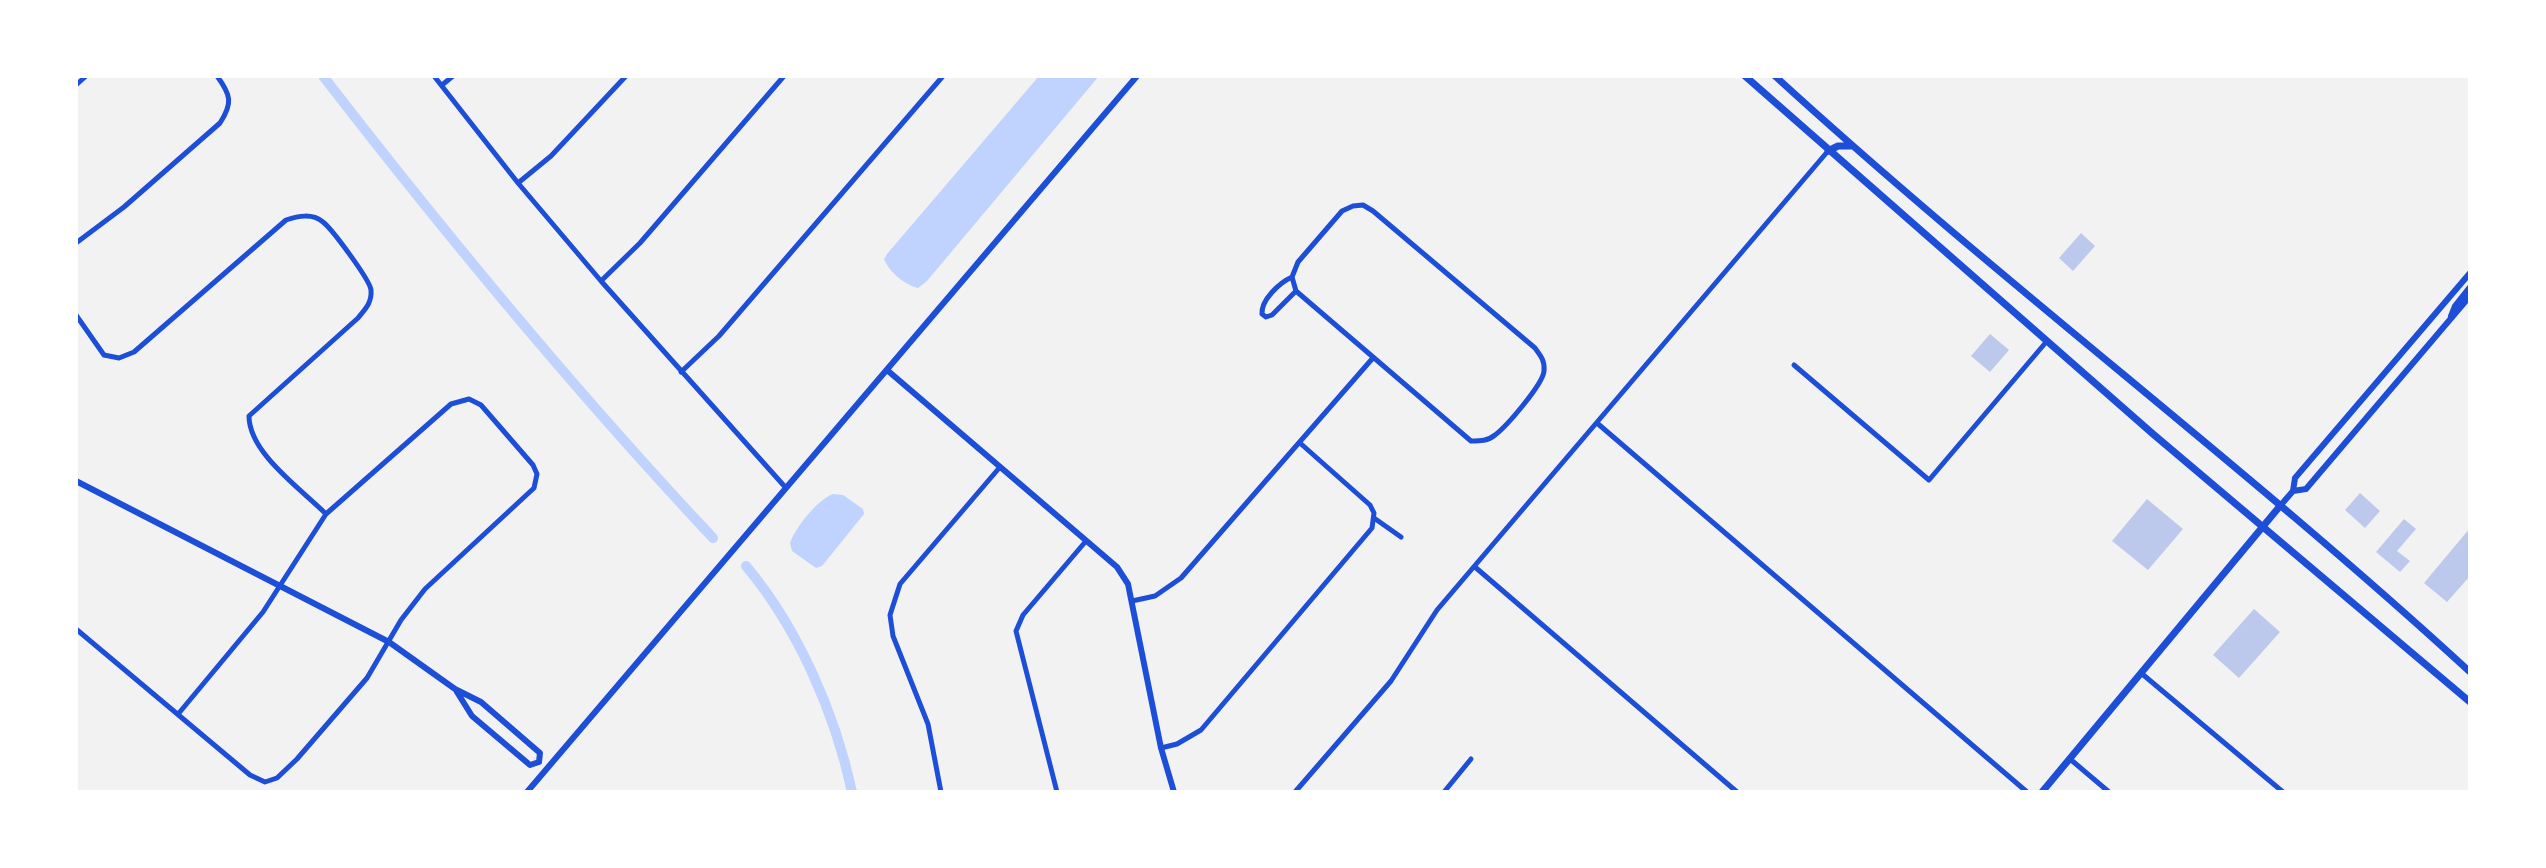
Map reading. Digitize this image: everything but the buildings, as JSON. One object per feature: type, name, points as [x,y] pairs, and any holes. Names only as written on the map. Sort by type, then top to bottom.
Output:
[{"type":"main road","points":[[1745,76],[2261,528],[2470,702]]},
{"type":"main road","points":[[1775,76],[1854,147],[2280,506],[2470,672]]},
{"type":"main road","points":[[1828,151],[1838,146],[1854,147]]},
{"type":"main road","points":[[2042,792],[2280,506]]},
{"type":"street","points":[[76,85],[86,76]]},
{"type":"street","points":[[76,243],[124,207],[220,123],[229,108],[228,95],[217,76]]},
{"type":"street","points":[[434,76],[518,183],[601,281],[786,488]]},
{"type":"street","points":[[442,85],[453,76]]},
{"type":"street","points":[[518,183],[551,156],[626,76]]},
{"type":"street","points":[[601,281],[640,243],[784,76]]},
{"type":"street","points":[[681,372],[719,336],[943,76]]},
{"type":"street","points":[[527,792],[1137,76]]},
{"type":"street","points":[[1295,792],[1391,681],[1437,610],[1828,151]]},
{"type":"street","points":[[1363,205],[1535,348],[1543,358],[1544,372],[1540,384],[1496,435],[1484,441],[1471,441],[1296,291],[1292,277],[1298,262],[1342,211],[1363,205]]},
{"type":"street","points":[[76,315],[104,355],[119,358],[134,352],[286,220],[301,215],[322,221],[365,276],[371,287],[370,302],[358,318],[249,416],[249,430],[259,448],[326,514]]},
{"type":"street","points":[[2280,506],[2293,491],[2295,478],[2470,273]]},
{"type":"street","points":[[1292,277],[1283,281],[1263,304],[1262,314],[1266,317],[1272,315],[1296,291]]},
{"type":"street","points":[[2450,320],[2455,306],[2470,287]]},
{"type":"street","points":[[2293,491],[2306,489],[2470,296]]},
{"type":"street","points":[[1794,365],[1929,480],[2047,341]]},
{"type":"street","points":[[1132,601],[1155,596],[1181,578],[1372,359]]},
{"type":"street","points":[[887,370],[1124,576],[1132,601],[1161,748],[1174,792]]},
{"type":"street","points":[[76,629],[250,775],[265,782],[277,778],[367,678],[401,620],[425,589],[534,488],[537,474],[533,465],[481,405],[469,399],[451,404],[326,514],[303,546],[281,587],[179,713]]},
{"type":"street","points":[[1597,423],[2027,792]]},
{"type":"street","points":[[1161,748],[1177,744],[1201,730],[1367,537],[1374,518],[1365,499],[1300,443]]},
{"type":"street","points":[[941,792],[928,724],[893,636],[890,615],[900,584],[1000,467]]},
{"type":"street","points":[[76,481],[389,642],[455,689],[481,702],[540,753],[539,762]]},
{"type":"street","points":[[1374,518],[1401,537]]},
{"type":"street","points":[[1057,792],[1016,631],[1023,615],[1086,541]]},
{"type":"street","points":[[1475,567],[1737,792]]},
{"type":"street","points":[[2141,673],[2283,792]]},
{"type":"street","points":[[455,689],[472,716],[530,765],[539,762]]},
{"type":"street","points":[[1444,792],[1471,759]]},
{"type":"street","points":[[2070,759],[2109,792]]},
{"type":"street","points":[[539,762],[546,769]]},
{"type":"water","points":[[1039,76],[1099,76],[927,281],[918,288],[903,281],[886,264],[884,259],[887,254]]},
{"type":"water","points":[[833,494],[843,495],[863,509],[864,514],[822,566],[816,568],[792,551],[790,543],[808,515]]},
{"type":"waterway","points":[[323,76],[512,312],[713,538]]},
{"type":"waterway","points":[[746,566],[782,616],[812,673],[836,732],[852,792]]}]
